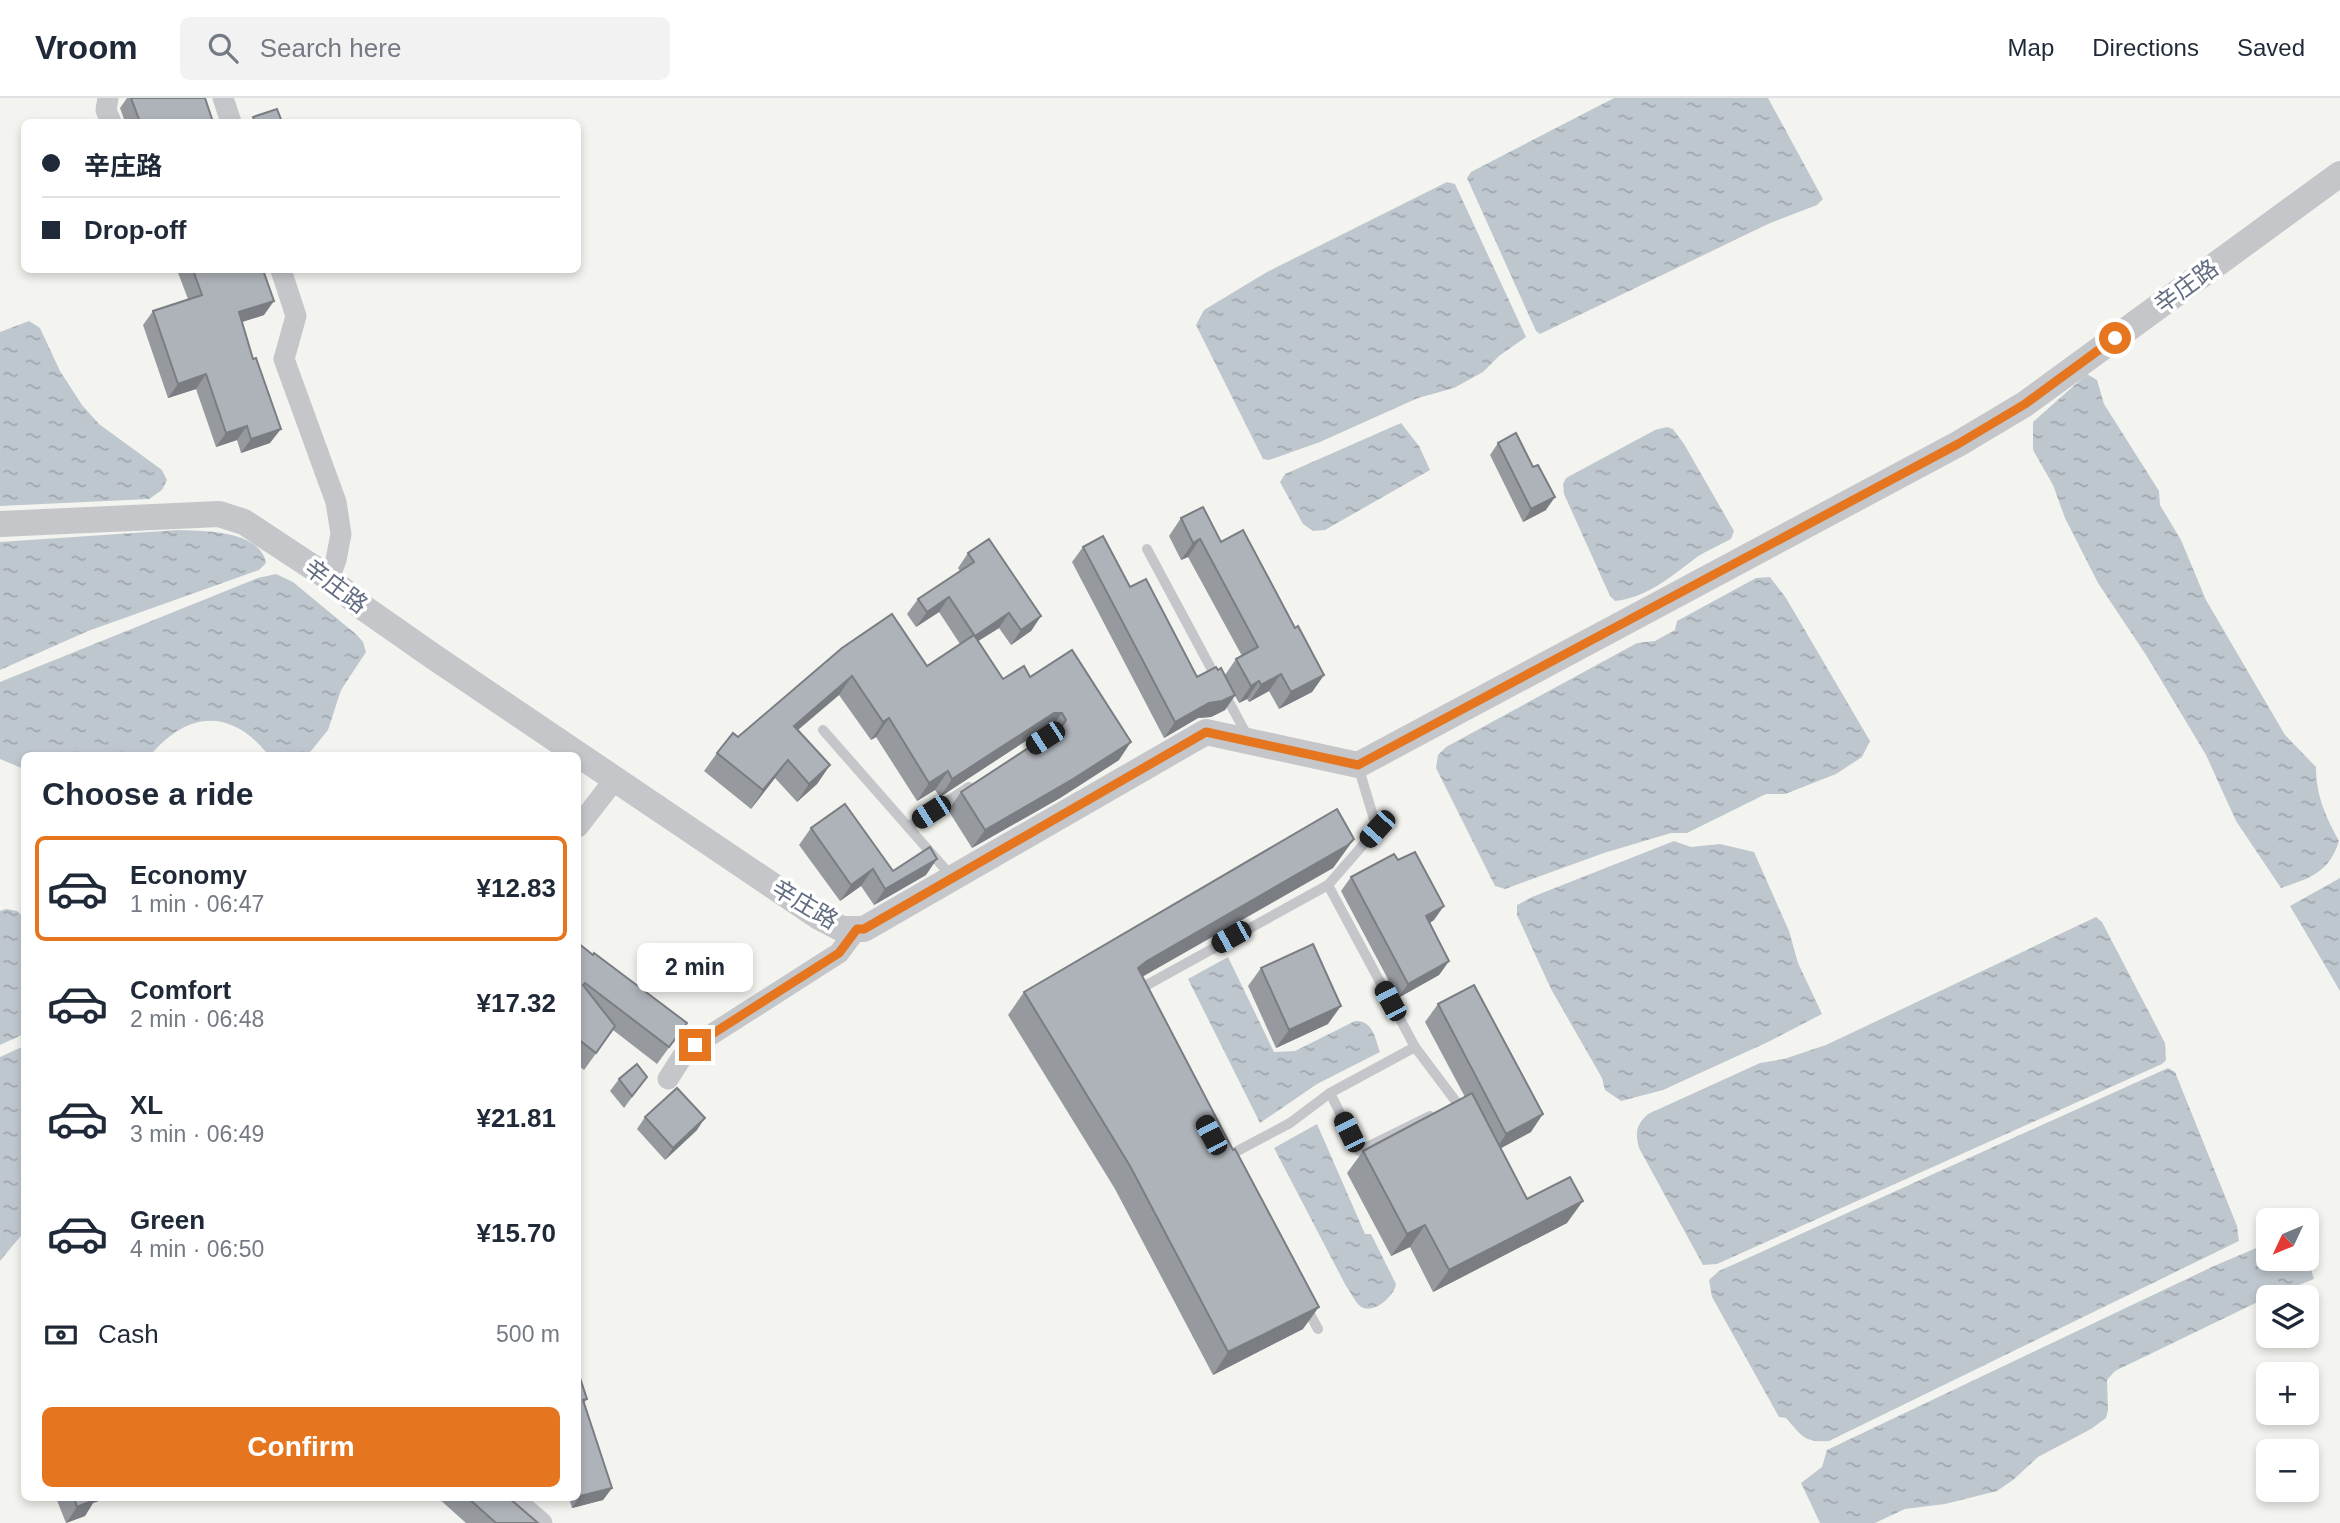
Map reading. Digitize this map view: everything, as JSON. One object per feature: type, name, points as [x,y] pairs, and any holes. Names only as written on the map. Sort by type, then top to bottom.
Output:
[{"type":"street","points":[[108,98],[106,110],[110,119]]},
{"type":"street","points":[[223,98],[230,119]]},
{"type":"street","name":"辛庄路","points":[[581,756],[820,917],[842,929],[864,929],[1206,732],[1358,765],[1946,450],[2025,404],[2340,174]]},
{"type":"street","points":[[282,273],[296,316],[284,359],[336,502],[341,534],[336,561],[329,578]]},
{"type":"street","name":"辛庄路","points":[[0,524],[171,514],[219,514],[244,522],[329,578],[361,606],[575,752]]},
{"type":"street","points":[[581,823],[615,779]]},
{"type":"street","points":[[668,1079],[682,1056],[695,1045],[839,953],[857,929]]},
{"type":"street","points":[[516,1501],[542,1523]]},
{"type":"lane","points":[[1147,549],[1250,742]]},
{"type":"lane","points":[[823,730],[953,878]]},
{"type":"lane","points":[[1141,1002],[1135,990],[1328,885],[1377,829],[1358,765]]},
{"type":"lane","points":[[908,827],[977,783]]},
{"type":"lane","points":[[1328,885],[1415,1047],[1458,1102],[1470,1125]]},
{"type":"lane","points":[[1224,1158],[1290,1123],[1330,1093],[1415,1047]]},
{"type":"lane","points":[[1330,1093],[1359,1151],[1458,1102]]},
{"type":"lane","points":[[1217,1146],[1230,1171]]},
{"type":"lane","points":[[1298,1293],[1318,1329]]},
{"type":"water","points":[[1614,98],[1768,98],[1823,199],[1817,205],[1768,224],[1540,334],[1536,331],[1467,178],[1471,172]]},
{"type":"water","points":[[1447,182],[1455,184],[1526,337],[1499,356],[1483,372],[1454,388],[1418,398],[1320,442],[1269,460],[1263,459],[1196,325],[1204,310],[1267,272]]},
{"type":"water","points":[[29,321],[40,328],[60,371],[82,405],[99,424],[162,470],[167,480],[162,490],[149,499],[0,506],[0,332]]},
{"type":"water","points":[[2087,374],[2097,380],[2104,404],[2159,491],[2160,505],[2181,540],[2206,600],[2285,735],[2316,767],[2323,806],[2339,841],[2324,867],[2301,881],[2281,888],[2236,821],[2206,755],[2146,655],[2098,583],[2065,518],[2053,485],[2033,450],[2033,422]]},
{"type":"water","points":[[1401,423],[1419,446],[1430,470],[1325,530],[1313,531],[1303,524],[1280,482],[1285,474]]},
{"type":"water","points":[[1667,427],[1673,429],[1684,444],[1734,531],[1731,539],[1697,557],[1649,591],[1615,601],[1610,596],[1564,494],[1563,484],[1566,478],[1655,430]]},
{"type":"water","points":[[178,530],[216,532],[242,538],[262,552],[266,563],[259,570],[88,631],[0,670],[0,542]]},
{"type":"water","points":[[276,574],[293,582],[363,642],[366,652],[341,690],[328,730],[310,752],[266,752],[240,729],[210,721],[195,723],[179,730],[154,752],[21,752],[21,768],[0,759],[0,682],[258,578]]},
{"type":"water","points":[[1770,577],[1786,598],[1870,741],[1862,757],[1836,774],[1785,794],[1766,794],[1687,833],[1671,833],[1604,853],[1505,889],[1495,886],[1436,768],[1438,755],[1446,747],[1637,643],[1655,641],[1675,630],[1677,621],[1756,578]]},
{"type":"water","points":[[1674,841],[1691,847],[1720,844],[1754,852],[1789,931],[1798,963],[1822,1014],[1663,1090],[1621,1101],[1605,1090],[1602,1078],[1551,989],[1517,915],[1517,905]]},
{"type":"water","points":[[2340,878],[2340,991],[2290,906]]},
{"type":"water","points":[[6,909],[21,914],[21,1035],[0,1045],[0,911]]},
{"type":"water","points":[[2096,917],[2102,922],[2165,1043],[2166,1060],[2162,1064],[1717,1264],[1703,1265],[1639,1148],[1638,1129],[1648,1114],[1760,1063],[1784,1059],[1826,1045]]},
{"type":"water","points":[[1228,957],[1274,1052],[1295,1051],[1355,1021],[1361,1021],[1370,1027],[1380,1052],[1317,1084],[1260,1123],[1188,979]]},
{"type":"water","points":[[21,1047],[21,1236],[0,1261],[0,1057]]},
{"type":"water","points":[[2168,1068],[2175,1072],[2237,1226],[2239,1241],[1829,1441],[1808,1439],[1786,1418],[1779,1417],[1712,1297],[1709,1280],[1719,1271]]},
{"type":"water","points":[[1317,1124],[1365,1234],[1371,1234],[1396,1284],[1392,1294],[1376,1307],[1365,1308],[1356,1302],[1274,1148]]},
{"type":"water","points":[[2256,1248],[2256,1271],[2312,1271],[2314,1279],[2299,1285],[2256,1285],[2256,1303],[2115,1371],[2107,1380],[2106,1418],[2038,1457],[1997,1491],[1945,1504],[1905,1509],[1875,1523],[1820,1523],[1801,1483],[1822,1467],[1827,1450]]},
{"type":"building","points":[[131,98],[205,98],[212,119],[139,119]]},
{"type":"building","points":[[277,109],[281,119],[254,119],[253,117]]},
{"type":"building","points":[[194,273],[264,273],[274,301],[239,312],[253,359],[256,358],[281,429],[251,439],[247,426],[226,433],[206,374],[178,384],[153,311],[202,295]]},
{"type":"building","points":[[1516,433],[1533,467],[1538,465],[1555,497],[1531,509],[1498,443]]},
{"type":"building","points":[[1203,507],[1221,542],[1243,530],[1295,628],[1298,626],[1324,675],[1291,692],[1281,674],[1261,685],[1259,681],[1251,686],[1236,659],[1258,647],[1200,539],[1193,543],[1181,518]]},
{"type":"building","points":[[1103,536],[1130,587],[1146,579],[1197,677],[1216,667],[1218,670],[1221,668],[1235,695],[1209,703],[1175,722],[1083,547]]},
{"type":"building","points":[[989,539],[1041,616],[1021,630],[1009,613],[975,636],[949,597],[927,612],[918,599],[974,562],[968,553]]},
{"type":"building","points":[[892,614],[927,666],[974,635],[1003,679],[1024,666],[1030,677],[1072,650],[1131,742],[985,830],[961,792],[1062,726],[1066,720],[1062,713],[1054,713],[952,779],[948,771],[929,783],[889,718],[883,722],[852,676],[794,726],[830,765],[809,784],[788,760],[763,790],[717,753],[733,733],[738,737],[842,648]]},
{"type":"building","points":[[845,804],[893,871],[930,847],[937,859],[885,889],[873,869],[851,885],[811,828]]},
{"type":"building","points":[[1337,809],[1354,839],[1348,845],[1138,968],[1319,1307],[1228,1352],[1130,1166],[1024,992]]},
{"type":"building","points":[[1415,852],[1444,906],[1426,916],[1449,961],[1408,984],[1351,877],[1394,854],[1398,860]]},
{"type":"building","points":[[1313,944],[1341,1006],[1289,1030],[1261,968]]},
{"type":"building","points":[[581,945],[687,1023],[669,1047],[585,983],[583,985],[615,1026],[596,1053],[581,1041]]},
{"type":"building","points":[[1474,985],[1543,1114],[1506,1134],[1438,1004]]},
{"type":"building","points":[[637,1064],[647,1077],[632,1096],[619,1079]]},
{"type":"building","points":[[677,1088],[705,1118],[673,1148],[645,1117]]},
{"type":"building","points":[[1472,1093],[1527,1199],[1570,1177],[1583,1201],[1449,1270],[1425,1225],[1407,1234],[1363,1151]]},
{"type":"building","points":[[581,1381],[587,1399],[583,1400],[612,1488],[581,1496]]},
{"type":"building","points":[[75,1501],[91,1501],[77,1507]]},
{"type":"building","points":[[471,1501],[512,1501],[538,1523],[496,1523]]},
{"type":"route","points":[[695,1045],[839,953],[857,929],[864,929],[1206,732],[1358,765],[1958,444],[2025,404],[2115,338]]}]
